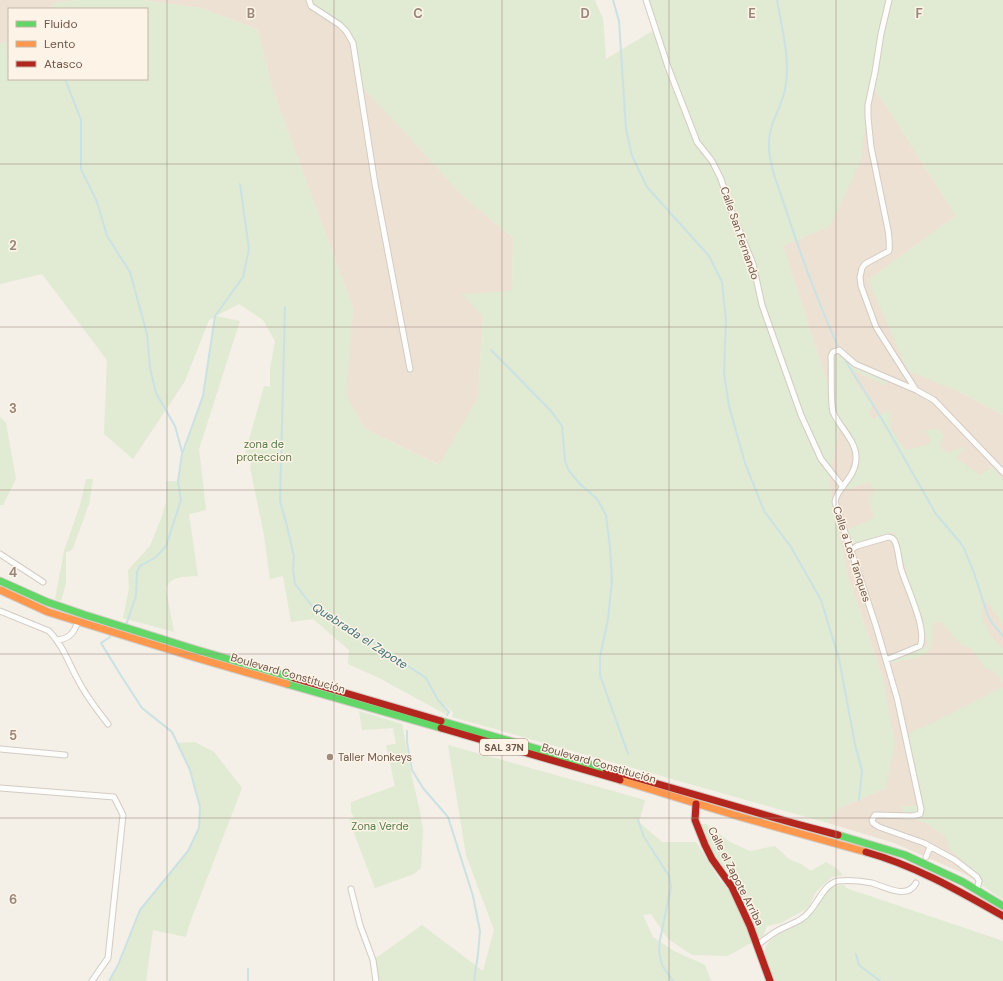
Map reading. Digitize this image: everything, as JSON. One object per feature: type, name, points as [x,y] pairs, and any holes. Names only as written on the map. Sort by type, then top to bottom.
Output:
[{"type":"main road","name":"Boulevard Constitución","points":[[0,581],[47,602],[72,611],[204,652],[793,823],[886,848],[926,864],[977,890],[1003,906]]},
{"type":"main road","name":"Boulevard Constitución","points":[[0,590],[48,612],[197,658],[696,804],[888,858],[918,870],[951,886],[1003,916]]},
{"type":"main road","name":"Calle el Zapote Arriba","points":[[696,804],[695,820],[705,845],[712,859],[732,887],[758,945],[770,981]]},
{"type":"street","points":[[309,0],[311,6],[340,25],[346,31],[353,43],[375,184],[410,369]]},
{"type":"street","name":"Calle San Fernando","points":[[646,0],[668,67],[691,128],[697,142],[717,170],[753,264],[762,305],[801,415],[821,459],[843,487]]},
{"type":"street","points":[[889,0],[868,105],[868,117],[871,147],[890,242],[889,251],[865,264],[862,268],[860,277],[861,286],[876,327],[916,390],[934,400],[1003,472]]},
{"type":"street","name":"Calle a Los Tanques","points":[[916,390],[855,364],[839,350],[833,352],[831,356],[833,412],[852,444],[856,457],[854,469],[835,502],[897,698],[920,809],[920,814],[917,815],[881,814],[875,816],[872,820],[876,826],[930,847]]},
{"type":"street","points":[[851,550],[857,546],[888,537],[895,541],[901,569],[917,611],[922,639],[920,646],[886,660]]},
{"type":"street","points":[[0,554],[43,582]]},
{"type":"street","points":[[0,611],[49,631],[57,640],[78,680],[97,710],[108,724]]},
{"type":"street","points":[[57,640],[63,640],[69,637],[74,632],[78,622]]},
{"type":"street","points":[[0,749],[65,755]]},
{"type":"street","points":[[0,788],[114,797],[123,815],[108,958],[92,981]]},
{"type":"street","points":[[926,857],[930,847],[955,860],[977,877],[979,881],[977,890]]},
{"type":"street","points":[[758,945],[768,936],[782,928],[800,921],[805,917],[825,890],[834,882],[844,881],[868,883],[900,892],[908,891],[914,887],[916,883]]},
{"type":"street","points":[[351,889],[360,925],[372,960],[376,981]]},
{"type":"shaded area","points":[[0,0],[80,0],[56,2],[50,8],[8,8],[8,41],[0,44]]},
{"type":"shaded area","points":[[143,0],[309,0],[340,25],[413,141],[462,195],[513,238],[512,291],[483,316],[478,398],[440,465],[365,429],[345,395],[353,308],[273,91],[257,29],[201,8]]},
{"type":"shaded area","points":[[872,86],[887,107],[956,216],[868,280],[960,392],[1003,415],[1003,493],[934,443],[980,590],[1003,606],[1003,707],[929,806],[901,806],[906,816],[929,824],[961,848],[976,866],[976,881],[965,874],[894,843],[828,823],[839,808],[886,788],[883,679],[847,574],[829,481],[840,423],[783,246],[830,226]]},
{"type":"green space","name":"zona de proteccion","points":[[80,0],[143,0],[201,8],[257,29],[273,91],[353,308],[346,395],[365,429],[439,465],[478,398],[483,317],[462,294],[512,291],[513,238],[462,195],[360,85],[353,43],[346,31],[311,6],[309,0],[595,0],[603,19],[606,59],[659,27],[647,0],[1003,0],[1003,415],[960,392],[908,371],[868,280],[956,216],[887,107],[872,86],[860,163],[830,226],[783,246],[834,404],[833,358],[834,355],[838,353],[859,369],[885,381],[888,384],[885,385],[854,372],[857,384],[872,402],[872,407],[869,412],[871,418],[874,419],[886,410],[891,415],[890,428],[906,450],[929,444],[931,441],[926,431],[928,429],[939,430],[945,436],[939,446],[949,453],[963,447],[966,448],[956,458],[980,475],[992,467],[1003,479],[1003,625],[988,603],[984,603],[982,613],[985,625],[992,637],[999,646],[1003,648],[1003,684],[998,676],[993,671],[984,667],[970,648],[962,645],[941,621],[932,624],[932,644],[929,650],[924,654],[911,659],[892,663],[889,661],[929,645],[894,532],[853,544],[851,543],[847,530],[872,519],[874,516],[869,497],[875,492],[869,482],[850,489],[846,488],[857,469],[859,456],[855,444],[840,423],[829,481],[847,574],[883,679],[895,743],[886,788],[839,808],[828,823],[452,717],[453,712],[441,702],[449,712],[447,715],[377,677],[348,664],[349,650],[313,619],[291,622],[283,576],[270,579],[264,535],[250,467],[251,462],[243,461],[264,386],[270,387],[270,369],[275,341],[263,320],[239,304],[216,316],[240,321],[199,449],[206,510],[189,514],[198,576],[175,579],[168,584],[166,589],[174,632],[123,618],[129,588],[128,570],[150,546],[166,502],[166,481],[178,481],[182,454],[203,396],[215,317],[209,320],[185,381],[133,459],[104,434],[107,360],[42,274],[0,284],[0,44],[8,41],[8,80],[148,80],[148,8],[50,8],[56,2]],"holes":[[[310,603],[367,638],[412,669],[312,606]]]},
{"type":"green space","points":[[0,417],[6,423],[16,479],[3,505],[0,505]]},
{"type":"green space","points":[[86,479],[93,479],[89,504],[73,548],[66,552],[66,583],[61,601],[55,599],[64,551],[80,505]]},
{"type":"green space","points":[[1003,687],[1003,900],[976,881],[976,872],[949,849],[946,837],[929,824],[906,816],[901,806],[922,806],[907,735],[914,732],[913,730],[924,727]]},
{"type":"green space","name":"Zona Verde","points":[[359,711],[402,724],[423,829],[421,868],[414,874],[375,888],[349,820],[354,817],[351,812],[351,802],[395,786],[386,745],[396,744],[393,728],[362,730]]},
{"type":"green space","points":[[195,742],[214,752],[242,788],[189,925],[186,937],[153,930],[146,981],[109,981],[118,965],[140,910],[188,851],[199,828],[200,806],[190,770],[177,743]]},
{"type":"green space","points":[[448,745],[645,800],[639,822],[662,842],[696,842],[720,880],[730,891],[753,942],[727,956],[692,955],[668,939],[651,914],[643,915],[653,937],[674,951],[705,965],[711,981],[379,981],[373,960],[422,925],[483,971],[494,930],[466,855]]},
{"type":"green space","points":[[700,824],[706,824],[730,842],[750,851],[775,846],[789,859],[801,864],[811,871],[826,862],[836,868],[843,875],[832,877],[816,892],[808,908],[781,923],[767,926],[762,939],[756,934],[742,904],[739,892],[728,872],[710,853]]},
{"type":"green space","points":[[844,885],[846,888],[1003,941],[1003,981],[774,981],[765,955],[766,946],[775,936],[807,919],[830,887]]},
{"type":"waterway","points":[[613,0],[619,21],[626,129],[632,156],[647,187],[709,256],[722,282],[726,320],[724,373],[729,406],[745,463],[764,511],[791,547],[821,600],[839,659],[855,744],[862,771],[859,800]]},
{"type":"waterway","points":[[777,0],[785,45],[787,79],[783,97],[771,129],[769,142],[770,158],[776,182],[803,259],[839,349]]},
{"type":"waterway","points":[[65,80],[81,120],[81,169],[97,202],[107,236],[130,272],[147,334],[150,368],[156,393],[175,426],[182,452]]},
{"type":"waterway","points":[[126,625],[136,596],[137,572],[140,566],[156,557],[166,546],[181,500],[178,481],[182,454],[203,396],[215,316],[243,277],[249,249],[240,184]]},
{"type":"waterway","name":"Quebrada el Zapote","points":[[285,307],[280,501],[294,557],[293,569],[295,584],[312,606],[366,638],[426,678],[438,700],[449,712],[447,715]]},
{"type":"waterway","points":[[491,350],[551,411],[562,426],[565,461],[569,471],[580,484],[597,499],[606,515],[612,580],[608,619],[600,657],[600,675],[628,754]]},
{"type":"waterway","points":[[842,355],[883,421],[936,514],[964,548],[988,616],[1003,636]]},
{"type":"waterway","points":[[109,981],[118,965],[140,910],[188,851],[199,828],[200,807],[190,770],[172,732],[142,708],[101,643],[110,637]]},
{"type":"waterway","name":"Quebrada el Zapote","points":[[407,731],[407,742],[412,770],[423,788],[448,817],[473,896],[480,931],[474,981]]},
{"type":"waterway","points":[[638,820],[644,837],[669,876],[671,887],[659,951],[662,965],[673,981]]},
{"type":"waterway","points":[[856,954],[859,965],[880,981]]},
{"type":"waterway","points":[[248,969],[248,981]]},
{"type":"traffic: fast","points":[[0,581],[47,602],[85,615],[294,678]]},
{"type":"traffic: fast","points":[[287,684],[441,728]]},
{"type":"traffic: fast","points":[[441,721],[606,769]]},
{"type":"traffic: fast","points":[[838,835],[905,855],[963,882],[1003,906]]},
{"type":"traffic: slow","points":[[0,590],[48,612],[287,684]]},
{"type":"traffic: slow","points":[[620,780],[741,817],[866,852]]},
{"type":"traffic: jam","points":[[294,678],[441,721]]},
{"type":"traffic: jam","points":[[441,728],[620,780]]},
{"type":"traffic: jam","points":[[606,769],[838,835]]},
{"type":"traffic: jam","points":[[696,804],[695,820],[705,845],[712,859],[732,887],[750,926],[770,981]]},
{"type":"traffic: jam","points":[[866,852],[902,864],[920,872],[954,888],[1003,916]]},
{"type":"place","name":"Taller Monkeys","points":[[330,757]]}]
